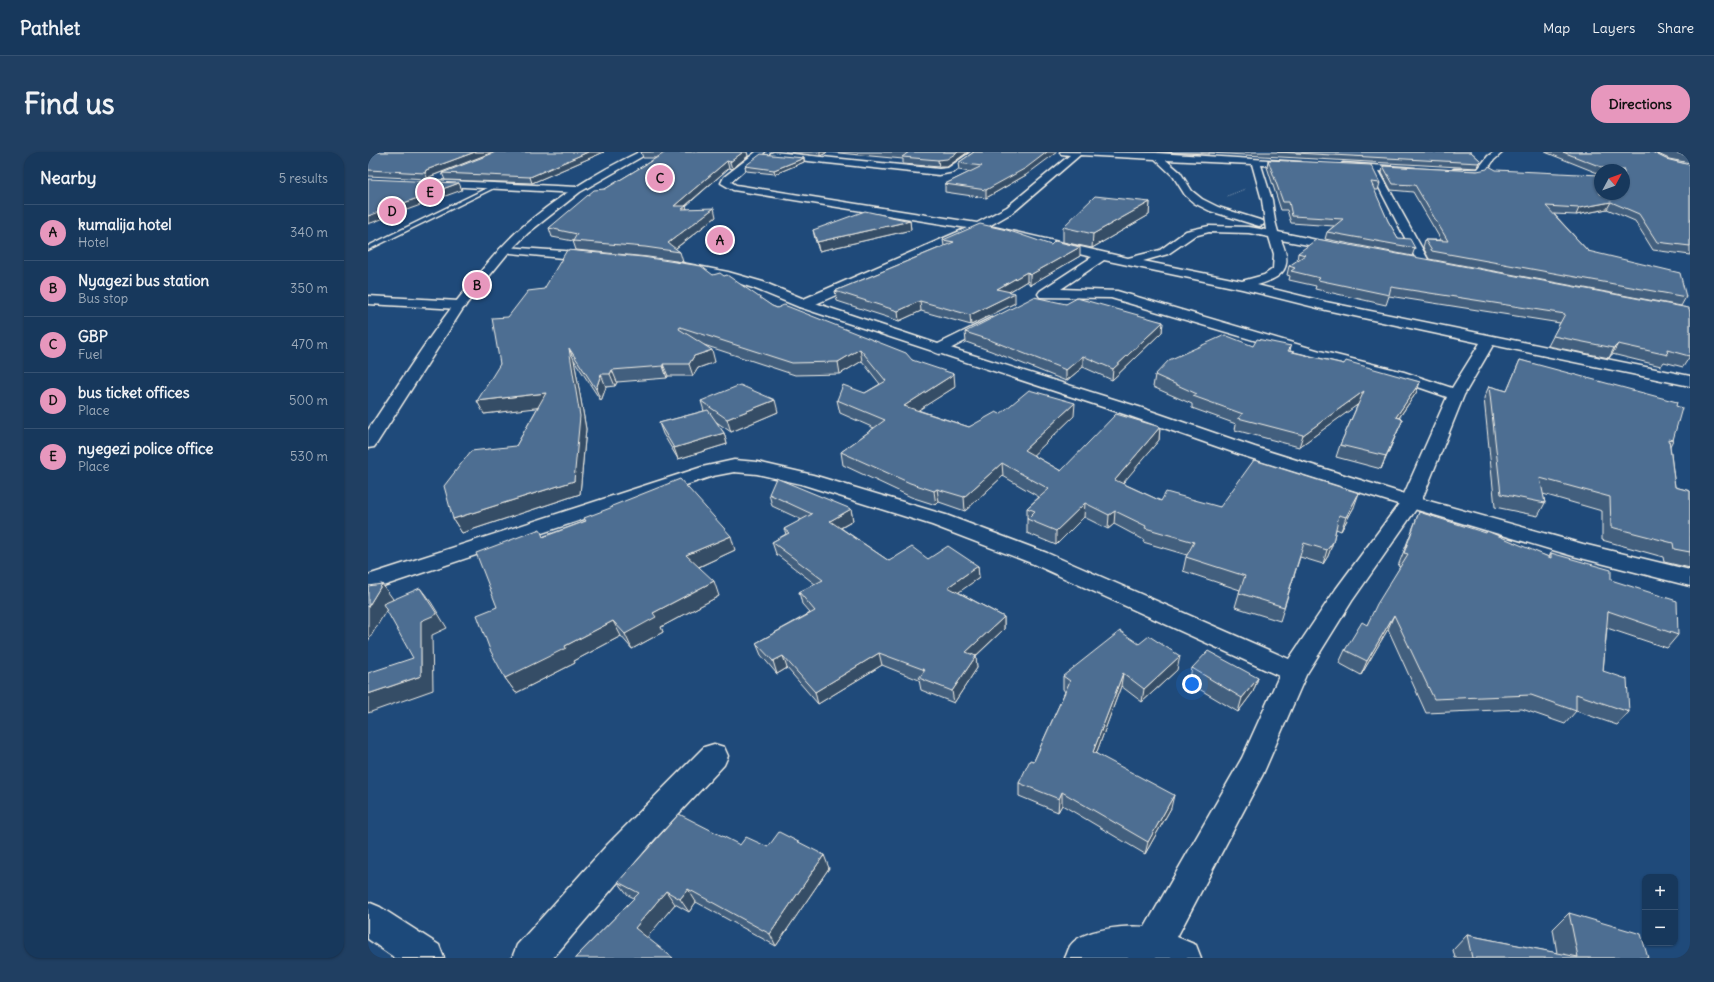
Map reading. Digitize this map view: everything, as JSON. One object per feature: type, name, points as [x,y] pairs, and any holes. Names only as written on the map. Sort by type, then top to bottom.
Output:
[{"type":"main road","points":[[368,443],[459,305],[505,250],[524,231],[577,190],[622,163],[646,152]]},
{"type":"main road","points":[[742,152],[939,172],[952,170],[977,152]]},
{"type":"main road","points":[[1064,152],[1256,161],[1295,161],[1311,164]]},
{"type":"main road","points":[[804,304],[979,227],[1011,209],[1078,152]]},
{"type":"main road","points":[[1444,171],[1481,172],[1491,158],[1499,152]]},
{"type":"main road","points":[[759,153],[727,179],[726,183],[732,187],[979,227],[1124,261],[1242,285],[1326,306],[1690,381]]},
{"type":"main road","points":[[1156,156],[1177,174],[1188,193],[1207,206],[1273,231],[1354,250]]},
{"type":"main road","points":[[1242,285],[1267,278],[1275,274],[1279,269],[1281,256],[1273,231],[1267,200],[1256,161]]},
{"type":"main road","points":[[1334,166],[1420,170]]},
{"type":"main road","points":[[1374,168],[1424,264]]},
{"type":"main road","points":[[447,174],[422,183],[577,190]]},
{"type":"main road","points":[[1124,261],[1142,259],[1164,252],[1184,236],[1197,231],[1234,229],[1273,231]]},
{"type":"main road","points":[[505,250],[608,259]]},
{"type":"main road","points":[[1034,300],[1048,293],[1102,256]]},
{"type":"main road","points":[[1408,260],[1440,266]]},
{"type":"main road","points":[[662,264],[692,268],[728,276],[758,285],[804,304],[939,349],[1133,411],[1248,451],[1411,502],[1581,551],[1690,578]]},
{"type":"main road","points":[[1083,269],[1112,294]]},
{"type":"main road","points":[[1048,293],[1112,294],[1316,354],[1398,375],[1456,395]]},
{"type":"main road","points":[[368,300],[459,305]]},
{"type":"main road","points":[[939,349],[1000,317]]},
{"type":"main road","points":[[1083,958],[1086,954],[1115,943],[1168,952],[1294,672],[1344,595],[1411,502],[1456,395],[1488,340]]},
{"type":"main road","points":[[368,583],[709,471],[734,466],[757,468],[806,479],[946,522],[1039,558],[1294,672]]},
{"type":"main road","points":[[530,958],[595,881],[714,756]]},
{"type":"main road","points":[[368,919],[426,958]]},
{"type":"lane","points":[[368,248],[495,186]]},
{"type":"path","points":[[1207,206],[1229,195],[1262,184]]},
{"type":"building","points":[[368,152],[475,152],[426,170],[425,173],[368,170]]},
{"type":"building","points":[[496,152],[588,152],[530,177],[442,173]]},
{"type":"building","points":[[666,152],[743,152],[730,162],[727,161],[674,206],[686,206],[682,209],[714,208],[668,243],[680,252],[645,247],[573,241],[577,234],[549,228],[594,190],[605,189]]},
{"type":"building","points":[[909,152],[958,152],[947,159],[938,160],[902,157]]},
{"type":"building","points":[[974,152],[1047,152],[1026,168],[986,190],[945,184],[982,166],[958,163]]},
{"type":"building","points":[[1277,152],[1471,152],[1481,161],[1479,163]]},
{"type":"building","points":[[1563,152],[1652,152],[1666,159],[1690,165],[1690,246],[1657,242],[1639,214],[1611,202],[1579,208],[1546,206],[1588,251],[1680,273],[1686,297],[1432,251],[1425,240],[1448,241],[1415,185],[1393,184],[1383,166],[1477,171],[1487,169],[1489,166],[1496,170],[1594,175],[1594,200],[1630,200],[1630,164],[1594,164]]},
{"type":"building","points":[[1673,152],[1690,152],[1690,156]]},
{"type":"building","points":[[761,154],[804,158],[774,170],[745,166]]},
{"type":"building","points":[[1268,160],[1371,165],[1380,183],[1371,182],[1388,221],[1398,238],[1410,239],[1415,248],[1327,232],[1343,219],[1292,216],[1289,202],[1283,202]]},
{"type":"building","points":[[368,179],[459,183],[368,216]]},
{"type":"building","points":[[1095,196],[1150,202],[1093,234],[1063,227]]},
{"type":"building","points":[[865,211],[910,221],[817,242],[813,230]]},
{"type":"building","points":[[980,224],[1007,230],[1051,245],[1055,241],[1080,247],[1030,275],[1027,272],[997,289],[1015,293],[970,315],[920,301],[898,311],[835,291],[954,242],[943,240]]},
{"type":"building","points":[[1317,239],[1689,308],[1690,355],[1667,350],[1668,355],[1618,344],[1614,348],[1553,336],[1565,314],[1391,287],[1389,295],[1318,280],[1320,278],[1291,271],[1295,268],[1289,266],[1305,255],[1298,253]]},
{"type":"building","points":[[567,250],[643,257],[701,266],[713,275],[720,273],[724,276],[727,275],[772,306],[777,308],[784,305],[906,353],[912,360],[954,374],[904,406],[969,427],[996,412],[1000,414],[1029,390],[1075,403],[1024,450],[1061,471],[1116,414],[1160,427],[1115,480],[1161,501],[1166,492],[1220,507],[1254,460],[1359,493],[1346,517],[1339,515],[1333,542],[1327,550],[1304,543],[1284,607],[1239,593],[1245,576],[1186,557],[1194,542],[1145,528],[1146,526],[1115,511],[1109,515],[1085,503],[1056,531],[1027,519],[1035,511],[1027,508],[1049,489],[1002,463],[964,497],[937,489],[934,491],[910,483],[841,452],[885,420],[837,400],[843,385],[865,393],[886,381],[860,349],[838,362],[792,363],[680,327],[679,329],[712,350],[694,356],[689,364],[663,364],[663,366],[612,370],[610,374],[601,374],[596,389],[569,348],[580,416],[574,481],[453,519],[444,486],[471,451],[516,446],[546,393],[477,401],[500,364],[492,318],[508,317],[528,291],[544,289]]},
{"type":"building","points":[[1034,297],[1066,304],[1077,298],[1163,322],[1113,369],[1083,356],[1066,370],[990,340],[965,332]]},
{"type":"building","points":[[1225,335],[1253,346],[1257,339],[1291,346],[1288,351],[1344,364],[1346,361],[1420,382],[1396,417],[1403,419],[1386,456],[1340,445],[1364,391],[1303,435],[1238,418],[1243,414],[1193,396],[1197,394],[1155,375],[1169,360]]},
{"type":"building","points":[[1520,360],[1677,402],[1676,406],[1682,408],[1673,440],[1669,439],[1675,487],[1690,491],[1690,552],[1674,549],[1673,543],[1611,527],[1610,497],[1540,478],[1545,503],[1501,494],[1489,386],[1507,391]]},
{"type":"building","points":[[740,385],[775,400],[727,419],[701,401]]},
{"type":"building","points":[[708,410],[724,433],[674,448],[659,423]]},
{"type":"building","points":[[776,478],[851,509],[830,521],[889,561],[912,547],[928,559],[948,546],[978,566],[948,587],[1004,617],[966,652],[976,656],[952,691],[919,678],[925,670],[879,653],[815,692],[783,656],[773,661],[756,643],[815,611],[799,592],[823,580],[772,542],[789,533],[784,529],[812,514],[769,494]]},
{"type":"building","points":[[680,479],[731,536],[686,555],[714,581],[653,613],[656,617],[625,634],[613,621],[565,646],[566,648],[505,678],[490,650],[477,615],[497,607],[476,553],[540,529],[543,537],[586,521],[584,518]]},
{"type":"building","points":[[1419,512],[1486,533],[1487,531],[1551,558],[1551,553],[1611,570],[1611,580],[1677,601],[1678,635],[1608,611],[1603,671],[1627,679],[1629,712],[1576,694],[1576,711],[1531,695],[1434,699],[1394,615],[1367,661],[1345,650],[1362,622],[1367,625],[1377,604],[1408,554],[1404,553]]},
{"type":"building","points":[[382,584],[368,607],[368,586]]},
{"type":"building","points":[[420,588],[437,614],[421,621],[421,676],[368,694],[368,673],[413,658],[383,604]]},
{"type":"building","points":[[1120,631],[1139,644],[1149,636],[1180,656],[1144,689],[1123,673],[1093,752],[1174,795],[1148,842],[1062,792],[1059,799],[1019,783],[1030,760],[1034,761],[1070,681],[1063,676]]},
{"type":"building","points":[[1208,651],[1258,678],[1242,698],[1192,668]]},
{"type":"building","points":[[679,814],[740,845],[746,837],[768,847],[779,832],[824,855],[770,934],[688,889],[680,899],[666,891],[635,928],[673,958],[575,958],[639,893],[618,882]]},
{"type":"building","points":[[1569,913],[1641,934],[1642,946],[1644,946],[1648,958],[1472,958],[1467,935],[1578,957]]},
{"type":"place","name":"GBP","points":[[660,178]]},
{"type":"place","name":"nyegezi police office","points":[[430,192]]},
{"type":"place","name":"bus ticket offices","points":[[392,211]]},
{"type":"place","name":"kumalija hotel","points":[[720,240]]},
{"type":"place","name":"Nyagezi bus station","points":[[477,285]]}]
